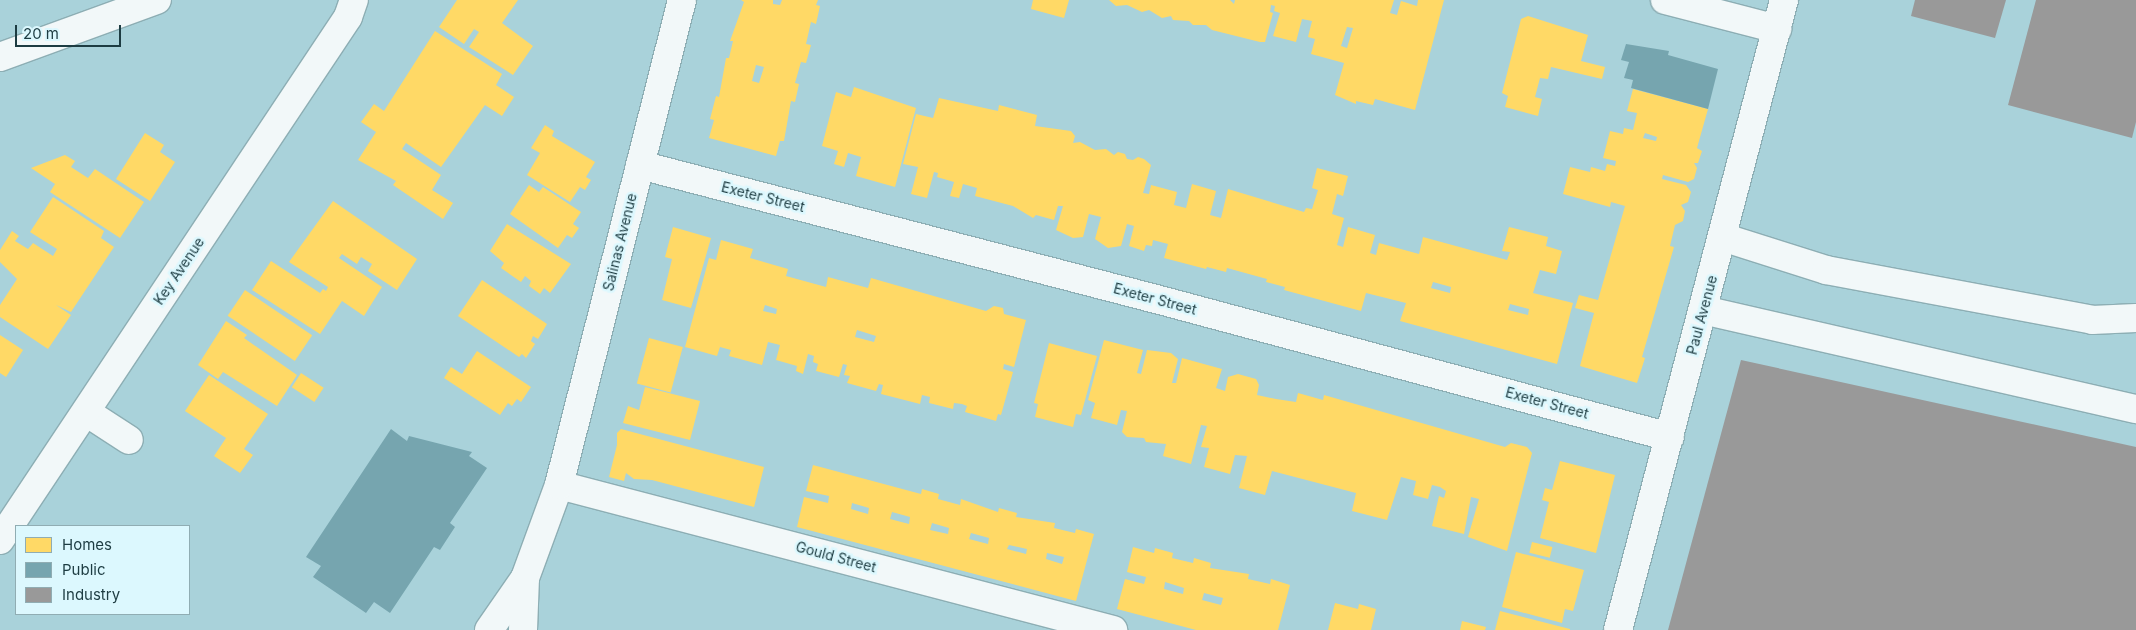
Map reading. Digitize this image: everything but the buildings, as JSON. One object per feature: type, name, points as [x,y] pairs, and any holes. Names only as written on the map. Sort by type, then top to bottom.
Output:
[{"type":"street","points":[[0,57],[157,0]]},
{"type":"street","name":"Key Avenue","points":[[0,540],[343,25],[354,0]]},
{"type":"street","name":"Salinas Avenue","points":[[525,578],[559,485],[682,0]]},
{"type":"street","points":[[1665,0],[1777,29]]},
{"type":"street","name":"Paul Avenue","points":[[1618,630],[1784,0]]},
{"type":"street","name":"Exeter Street","points":[[640,165],[1156,299],[1670,436]]},
{"type":"street","points":[[1722,237],[1836,272],[2092,320],[2136,318]]},
{"type":"street","points":[[1703,310],[2136,409]]},
{"type":"street","points":[[86,412],[129,440]]},
{"type":"street","name":"Gould Street","points":[[559,485],[1113,630]]},
{"type":"street","points":[[489,630],[525,578]]},
{"type":"street","points":[[523,630],[525,578]]}]
